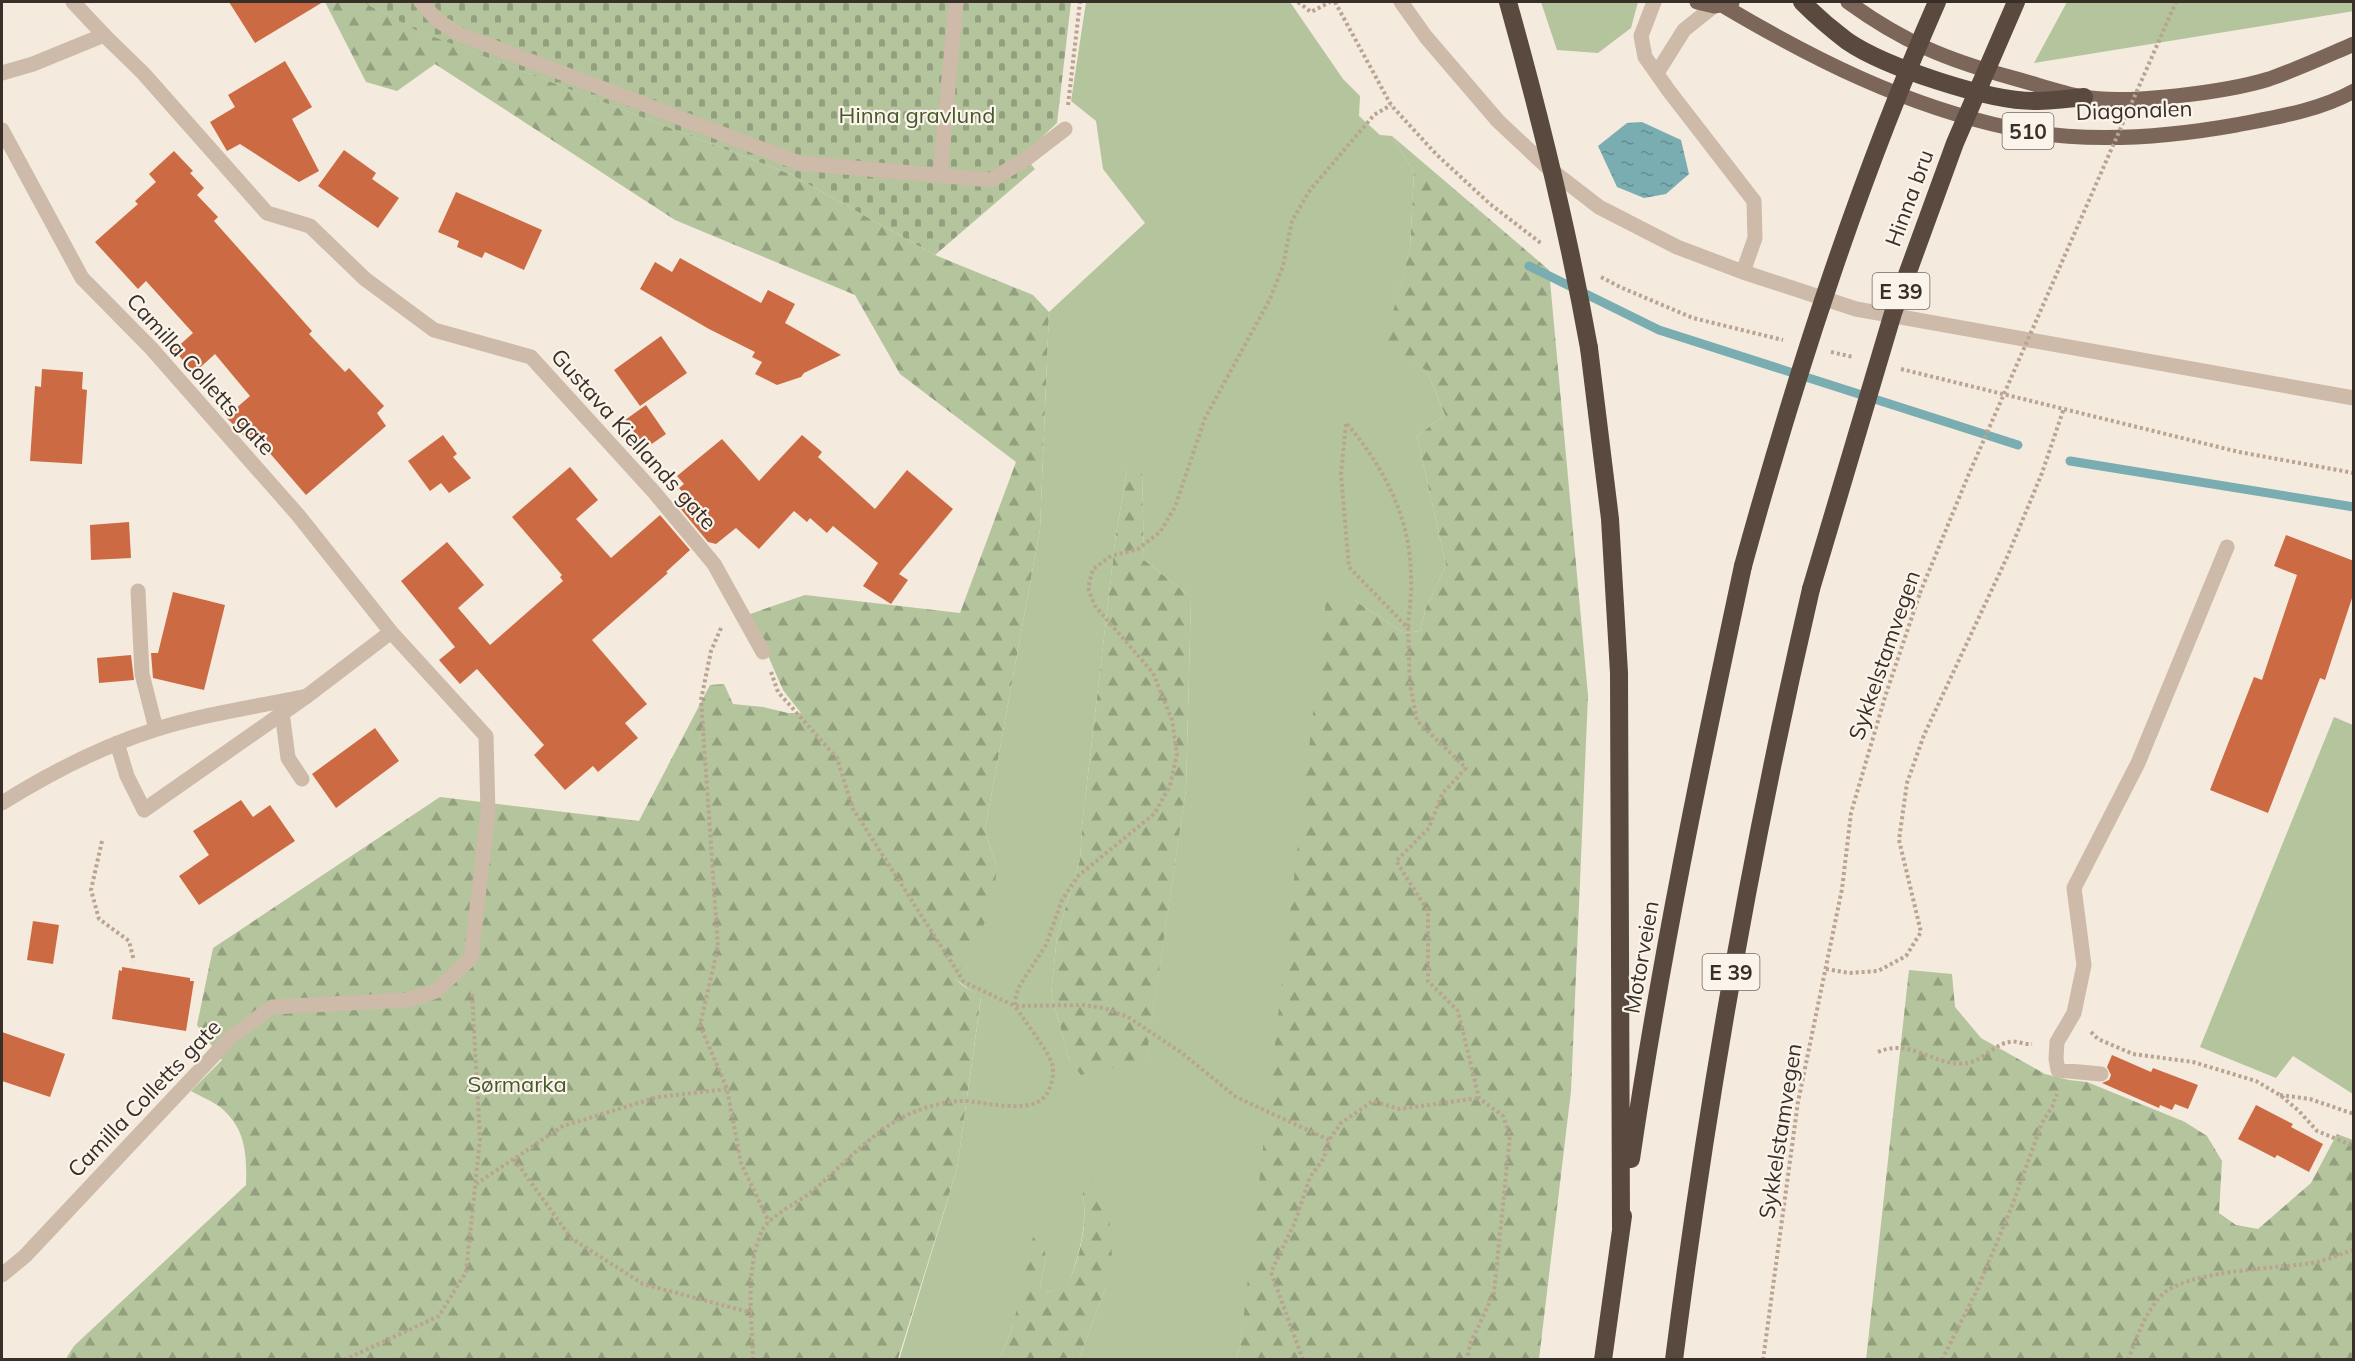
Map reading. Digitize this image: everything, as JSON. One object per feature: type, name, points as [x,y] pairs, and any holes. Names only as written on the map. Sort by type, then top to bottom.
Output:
[{"type":"highway","points":[[1508,2],[1554,174],[1575,268],[1589,348],[1610,519],[1619,674],[1621,1228]]},
{"type":"highway","name":"510","points":[[1802,2],[1849,42],[1901,67],[1940,81],[2032,101],[2084,98]]},
{"type":"highway","name":"Hinna bru","points":[[1743,566],[1776,447],[1828,286],[1887,121],[1937,2]]},
{"type":"highway","name":"Hinna bru","points":[[1674,1359],[1688,1250],[1728,988],[1762,809],[1811,589],[1893,313],[1955,143],[2016,2]]},
{"type":"highway","name":"Motorveien","points":[[1603,1359],[1641,1094],[1661,977],[1705,745],[1743,566]]},
{"type":"main road","name":"Diagonalen","points":[[1697,2],[1724,4],[1844,72],[1891,93],[1950,113],[2012,129],[2084,136],[2140,137],[2207,130],[2331,104],[2354,92]]},
{"type":"main road","name":"Diagonalen","points":[[1848,2],[1916,45],[1985,70],[2084,98],[2157,97],[2267,80],[2354,44]]},
{"type":"street","name":"Gustava Kiellands gate","points":[[73,2],[143,73],[267,213],[310,226],[364,279],[434,330],[531,357],[654,492],[714,564],[763,652]]},
{"type":"street","points":[[421,2],[437,20],[459,34],[799,163],[991,180],[1026,159],[1065,129]]},
{"type":"street","points":[[940,176],[956,2]]},
{"type":"street","points":[[1401,2],[1426,37],[1498,122],[1555,173],[1599,207],[1677,247],[1743,272],[1856,309],[2354,398]]},
{"type":"street","points":[[1654,2],[1641,36],[1645,57],[1754,201],[1755,238],[1743,272]]},
{"type":"street","points":[[1657,73],[1684,30],[1724,4]]},
{"type":"street","points":[[2,73],[33,64],[104,35]]},
{"type":"street","name":"Camilla Colletts gate","points":[[2,130],[81,278],[151,348],[298,515],[391,632],[486,736],[488,813],[471,958],[436,991],[407,1000],[272,1007],[231,1037],[25,1256],[2,1275]]},
{"type":"street","points":[[2101,1074],[2058,1070],[2056,1059],[2057,1042],[2074,1013],[2084,965],[2074,888],[2138,763],[2227,547]]},
{"type":"street","points":[[138,591],[142,674],[156,729]]},
{"type":"street","points":[[117,743],[127,776],[144,810],[307,696],[391,632]]},
{"type":"street","points":[[2,803],[49,774],[117,743],[156,729],[307,696]]},
{"type":"street","points":[[282,712],[288,758],[302,779]]},
{"type":"path","points":[[1065,129],[1080,2]]},
{"type":"path","points":[[1299,2],[1311,12],[1330,2]]},
{"type":"path","name":"Sykkelstamvegen","points":[[1763,1359],[1798,1102],[1842,889],[1851,813],[1885,697],[1920,593],[1973,465],[2176,2]]},
{"type":"path","points":[[753,1359],[751,1279],[760,1234],[769,1222],[810,1192],[863,1143],[904,1114],[940,1103],[962,1101],[1007,1106],[1031,1104],[1046,1095],[1052,1078],[1052,1064],[1015,1006],[1016,995],[1046,945],[1062,900],[1078,876],[1154,814],[1170,786],[1177,754],[1172,720],[1153,673],[1095,606],[1088,588],[1093,569],[1111,556],[1138,549],[1160,532],[1175,507],[1205,418],[1270,299],[1283,266],[1292,220],[1310,190],[1374,116],[1391,105]]},
{"type":"path","points":[[1826,969],[1849,973],[1878,971],[1906,957],[1921,932],[1899,840],[1907,783],[1924,735],[2003,565],[2038,483],[2064,408]]},
{"type":"path","points":[[1408,628],[1349,567],[1341,474],[1347,424],[1367,448],[1384,474],[1407,534],[1412,576],[1408,628],[1410,684],[1417,721],[1466,768],[1442,794],[1429,828],[1396,861],[1428,911],[1428,981],[1458,1011],[1479,1098],[1503,1116],[1510,1136],[1494,1293],[1470,1344],[1467,1359]]},
{"type":"path","points":[[738,607],[722,627],[711,651],[701,700],[718,947],[700,1025],[727,1089],[741,1163],[769,1222]]},
{"type":"path","points":[[763,652],[778,692],[837,758],[853,809],[964,982],[1015,1006],[1083,1005],[1104,1008],[1128,1017],[1182,1053],[1236,1097],[1329,1140]]},
{"type":"path","points":[[102,841],[91,890],[99,919],[129,941],[134,961]]},
{"type":"path","points":[[344,1359],[440,1316],[466,1272],[480,1140],[471,958]]},
{"type":"path","points":[[2074,1013],[2098,1039],[2133,1054],[2210,1066],[2256,1081],[2280,1095],[2300,1111],[2317,1131],[2354,1146]]},
{"type":"path","points":[[1878,1052],[1888,1048],[1906,1048],[1944,1061],[1969,1063],[2010,1041],[2028,1045],[2057,1042]]},
{"type":"path","points":[[1942,1359],[1977,1290],[2012,1206],[2042,1123],[2052,1107],[2060,1083],[2058,1070]]},
{"type":"path","points":[[475,1184],[563,1126],[658,1097],[727,1089]]},
{"type":"path","points":[[2280,1095],[2310,1099],[2354,1114]]},
{"type":"path","points":[[1303,1359],[1272,1272],[1295,1222],[1310,1177],[1324,1158],[1329,1140],[1341,1123],[1372,1101],[1399,1108],[1479,1098]]},
{"type":"path","points":[[514,1159],[571,1238],[643,1284],[752,1313]]},
{"type":"path","points":[[2128,1359],[2141,1326],[2151,1309],[2163,1293],[2181,1284],[2241,1271],[2320,1261],[2354,1250]]},
{"type":"green space","name":"Sørmarka","points":[[325,2],[363,2],[417,30],[790,174],[935,255],[1033,295],[1049,312],[1040,529],[985,830],[997,868],[992,909],[955,979],[981,997],[957,1169],[898,1359],[65,1360],[74,1346],[246,1185],[245,1153],[235,1124],[220,1107],[191,1091],[222,1060],[197,1025],[213,948],[440,797],[639,821],[710,685],[724,684],[733,704],[801,713],[783,690],[750,614],[805,595],[960,613],[1016,462],[900,374],[855,295],[675,220],[435,64],[397,91],[366,82]]},
{"type":"green space","name":"Hinna gravlund","points":[[363,2],[1071,2],[1057,123],[1023,155],[1035,169],[935,255],[790,174],[416,30]]},
{"type":"green space","points":[[1086,2],[1290,2],[1343,79],[1360,96],[1359,116],[1380,135],[1392,136],[1414,172],[1410,248],[1385,345],[1427,371],[1445,415],[1417,436],[1446,565],[1426,608],[1420,631],[1404,633],[1354,600],[1255,1231],[1240,1348],[1236,1359],[1079,1359],[1105,1289],[1082,1188],[1084,1214],[1082,1239],[1067,1288],[1045,1292],[1040,1287],[1046,1258],[1013,1326],[1000,1359],[899,1360],[957,1169],[981,998],[955,979],[997,868],[985,830],[1040,529],[1049,312],[1145,223],[1103,169],[1096,121],[1071,101]],"holes":[[[1127,471],[1142,471],[1144,560],[1191,597],[1186,789],[1146,1058],[1070,1062],[1051,995],[1057,936],[1080,860],[1116,534]]]},
{"type":"green space","points":[[1541,2],[1638,2],[1631,28],[1598,53],[1557,50]]},
{"type":"green space","points":[[2067,2],[2353,2],[2354,11],[2034,63]]},
{"type":"green space","points":[[1392,136],[1549,270],[1588,695],[1571,1091],[1539,1359],[1236,1359],[1240,1348],[1327,592],[1354,600],[1404,633],[1420,631],[1426,608],[1446,565],[1417,436],[1445,415],[1427,371],[1384,346],[1410,248],[1414,172]]},
{"type":"green space","points":[[1136,463],[1142,471],[1144,560],[1191,597],[1186,789],[1146,1060],[1081,1075],[1070,1062],[1051,995],[1057,936],[1080,860],[1116,534],[1127,471]]},
{"type":"green space","points":[[2334,717],[2353,725],[2353,1094],[2293,1056],[2276,1078],[2200,1047]]},
{"type":"green space","points":[[1909,970],[1952,974],[1955,1007],[1981,1038],[2045,1074],[2087,1082],[2185,1122],[2207,1136],[2222,1161],[2219,1213],[2236,1225],[2258,1229],[2311,1183],[2337,1134],[2353,1140],[2353,1359],[1866,1360]]},
{"type":"green space","points":[[1092,1180],[1108,1195],[1112,1258],[1105,1289],[1079,1359],[1000,1359],[1013,1326],[1033,1237],[1043,1243],[1046,1258],[1040,1287],[1046,1292],[1067,1287],[1076,1263],[1084,1227],[1082,1188]]},
{"type":"water","points":[[1642,122],[1681,140],[1689,174],[1666,194],[1644,198],[1617,187],[1598,146],[1627,123]]},
{"type":"building","points":[[229,2],[323,2],[255,43]]},
{"type":"building","points":[[285,61],[312,107],[292,119],[319,171],[299,182],[240,144],[227,151],[210,122],[235,107],[228,95]]},
{"type":"building","points":[[344,150],[376,173],[372,179],[399,198],[378,228],[318,186]]},
{"type":"building","points":[[174,151],[193,171],[190,173],[204,188],[197,195],[218,217],[214,221],[312,331],[309,334],[345,372],[349,368],[384,406],[377,413],[386,426],[306,495],[255,436],[249,441],[226,417],[250,396],[215,354],[194,373],[174,350],[193,333],[146,281],[138,289],[95,242],[138,204],[135,201],[156,182],[149,174]]},
{"type":"building","points":[[456,192],[542,230],[524,270],[485,252],[482,258],[457,247],[459,241],[438,232]]},
{"type":"building","points":[[680,258],[761,303],[768,290],[795,304],[785,323],[841,355],[804,373],[801,377],[777,385],[755,374],[762,362],[752,357],[755,352],[709,329],[640,289],[655,262],[672,272]]},
{"type":"building","points":[[661,336],[687,373],[640,406],[614,370]]},
{"type":"building","points":[[42,369],[83,372],[82,389],[87,390],[82,464],[30,461],[35,386],[41,387]]},
{"type":"building","points":[[646,405],[666,434],[646,448],[625,420]]},
{"type":"building","points":[[443,435],[457,454],[453,457],[471,478],[449,493],[441,483],[430,491],[408,461]]},
{"type":"building","points":[[802,435],[822,452],[818,457],[875,509],[907,470],[953,509],[899,574],[908,580],[891,604],[863,586],[878,563],[833,526],[827,533],[810,518],[807,522],[794,511],[759,549],[736,528],[716,544],[708,542],[675,502],[684,494],[679,488],[684,484],[677,476],[722,439],[759,481]]},
{"type":"building","points":[[570,467],[598,500],[576,519],[611,558],[660,515],[690,550],[666,572],[668,573],[592,640],[647,704],[625,723],[638,738],[598,772],[593,766],[565,790],[534,755],[544,745],[477,669],[460,684],[439,660],[455,647],[401,581],[447,542],[484,585],[458,608],[490,645],[563,581],[560,577],[562,575],[512,517]]},
{"type":"building","points":[[129,522],[131,558],[91,560],[90,525]]},
{"type":"building","points":[[2286,535],[2354,561],[2354,592],[2325,680],[2320,678],[2268,813],[2210,790],[2254,677],[2262,680],[2297,575],[2274,566]]},
{"type":"building","points":[[173,592],[225,605],[204,690],[153,678],[151,653],[158,653]]},
{"type":"building","points":[[131,655],[134,680],[99,683],[97,658]]},
{"type":"building","points":[[375,728],[399,761],[336,808],[312,774]]},
{"type":"building","points":[[241,800],[253,817],[270,805],[295,841],[199,905],[179,876],[209,855],[193,831]]},
{"type":"building","points":[[33,921],[59,925],[53,964],[27,960]]},
{"type":"building","points":[[122,967],[190,978],[190,981],[194,981],[186,1031],[112,1019],[119,970],[122,971]]},
{"type":"building","points":[[2,1032],[65,1054],[50,1097],[2,1081]]},
{"type":"building","points":[[2112,1055],[2151,1072],[2153,1068],[2198,1085],[2188,1109],[2175,1104],[2172,1110],[2160,1105],[2159,1108],[2102,1083],[2109,1080],[2111,1075],[2107,1067]]},
{"type":"building","points":[[2256,1105],[2293,1124],[2291,1127],[2323,1144],[2309,1172],[2277,1155],[2275,1158],[2238,1139]]},
{"type":"waterway","points":[[1529,266],[1659,330],[2018,445]]},
{"type":"waterway","points":[[2070,461],[2354,507]]}]
